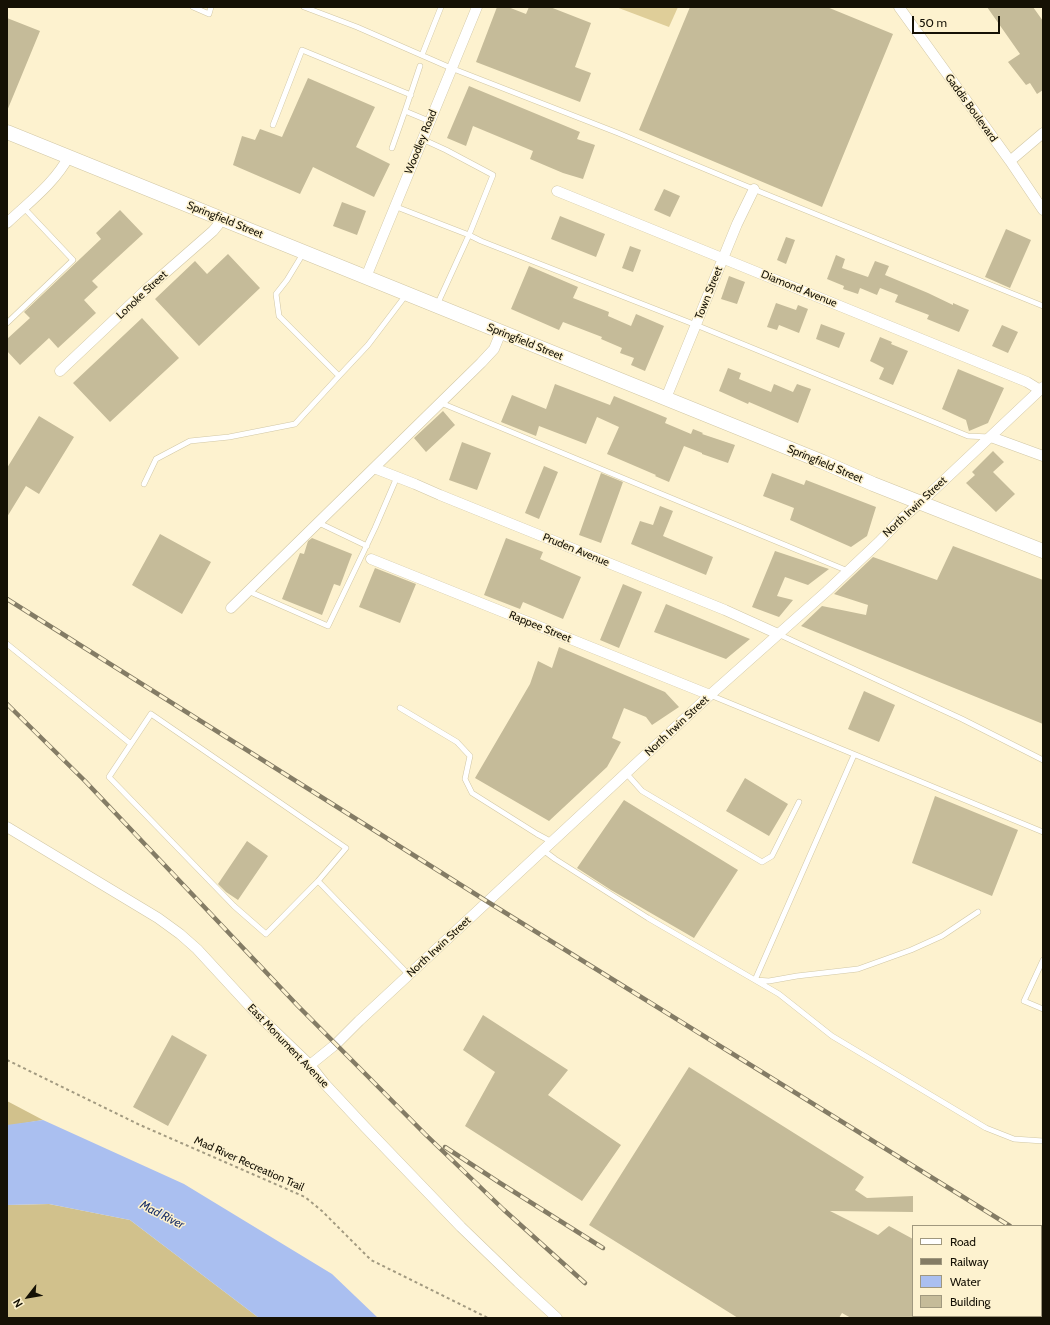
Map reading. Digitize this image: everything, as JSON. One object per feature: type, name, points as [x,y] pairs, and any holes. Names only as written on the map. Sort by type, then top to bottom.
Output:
[{"type":"main road","name":"Springfield Street","points":[[7,132],[221,217],[436,306],[823,462],[873,484],[1043,551]]},
{"type":"street","name":"Woodley Road","points":[[366,277],[477,7]]},
{"type":"street","name":"Gaddis Boulevard","points":[[903,9],[1043,210]]},
{"type":"street","points":[[1010,161],[1043,133]]},
{"type":"street","points":[[7,223],[46,186],[63,167],[69,156]]},
{"type":"street","name":"Town Street","points":[[666,398],[737,224],[754,189]]},
{"type":"street","name":"Diamond Avenue","points":[[557,191],[1042,389]]},
{"type":"street","name":"Lonoke Street","points":[[60,371],[149,287],[213,231],[218,225],[221,217]]},
{"type":"street","points":[[231,608],[481,363],[494,349],[501,332]]},
{"type":"street","name":"North Irwin Street","points":[[310,1064],[336,1044],[710,695],[848,571],[900,520],[1042,389]]},
{"type":"street","points":[[991,437],[1043,456]]},
{"type":"street","name":"Pruden Avenue","points":[[374,468],[725,610],[778,634]]},
{"type":"street","name":"Rappee Street","points":[[370,559],[710,695]]},
{"type":"street","name":"East Monument Avenue","points":[[7,827],[158,918],[197,949],[256,1013],[310,1064],[325,1084],[461,1227],[557,1318]]},
{"type":"lane","points":[[193,7],[209,14],[211,7]]},
{"type":"lane","points":[[304,7],[357,27],[451,68],[618,133],[1043,306]]},
{"type":"lane","points":[[422,55],[441,7]]},
{"type":"lane","points":[[274,125],[302,50],[410,95]]},
{"type":"lane","points":[[392,148],[420,66]]},
{"type":"lane","points":[[405,111],[429,121]]},
{"type":"lane","points":[[422,139],[493,175],[469,235],[436,306]]},
{"type":"lane","points":[[394,206],[696,325],[968,436],[991,437]]},
{"type":"lane","points":[[7,323],[73,260],[24,208]]},
{"type":"lane","points":[[304,252],[288,280],[276,294],[279,316],[339,376]]},
{"type":"lane","points":[[144,484],[156,459],[190,440],[229,437],[295,424],[368,345],[407,294]]},
{"type":"lane","points":[[440,403],[848,571]]},
{"type":"lane","points":[[248,591],[328,626],[367,546],[397,477]]},
{"type":"lane","points":[[318,523],[367,546]]},
{"type":"lane","points":[[778,634],[962,719],[1043,760]]},
{"type":"lane","points":[[7,644],[131,744]]},
{"type":"lane","points":[[710,695],[1043,832]]},
{"type":"lane","points":[[400,708],[457,742],[470,756],[465,779],[472,793],[552,842]]},
{"type":"lane","points":[[151,714],[346,848],[318,881],[266,934],[234,906],[109,777],[151,714]]},
{"type":"lane","points":[[755,980],[854,754]]},
{"type":"lane","points":[[626,773],[642,791],[762,862],[772,856],[799,802]]},
{"type":"lane","points":[[543,850],[648,918],[779,994],[832,1036],[986,1128],[1014,1139],[1043,1141]]},
{"type":"lane","points":[[318,881],[409,975]]},
{"type":"lane","points":[[755,980],[769,981],[797,976],[858,969],[911,950],[942,936],[978,912]]},
{"type":"lane","points":[[1043,960],[1024,1001],[1043,1009]]},
{"type":"path","name":"Mad River Recreation Trail","points":[[7,1060],[140,1124],[305,1198],[322,1211],[371,1260],[488,1318]]},
{"type":"shaded area","points":[[616,7],[678,7],[669,27]]},
{"type":"shaded area","points":[[7,1101],[43,1120],[7,1126]]},
{"type":"shaded area","points":[[49,1204],[130,1220],[259,1318],[7,1318],[7,1205]]},
{"type":"water","name":"Mad River","points":[[43,1120],[184,1184],[332,1274],[378,1318],[259,1318],[130,1220],[49,1204],[7,1205],[7,1125]]},
{"type":"building","points":[[497,7],[508,7],[526,14],[529,7],[550,7],[591,23],[575,67],[591,73],[580,102],[476,62]]},
{"type":"building","points":[[690,7],[827,7],[893,34],[822,207],[639,130]]},
{"type":"building","points":[[987,7],[1033,7],[1043,21],[1043,90],[1037,94],[1030,83],[1026,85],[1008,62],[1020,54]]},
{"type":"building","points":[[7,18],[40,31],[7,111]]},
{"type":"building","points":[[308,78],[375,107],[356,147],[390,164],[374,197],[313,167],[300,194],[233,165],[242,136],[255,140],[260,129],[282,137]]},
{"type":"building","points":[[469,86],[580,132],[577,139],[595,145],[583,179],[563,173],[530,159],[533,151],[473,126],[466,146],[447,138]]},
{"type":"building","points":[[664,189],[680,196],[670,217],[654,210]]},
{"type":"building","points":[[342,202],[366,211],[357,235],[333,226]]},
{"type":"building","points":[[120,210],[143,234],[92,281],[98,287],[84,300],[96,313],[58,348],[49,338],[20,365],[7,351],[7,339],[30,318],[24,312],[101,239],[96,233]]},
{"type":"building","points":[[560,216],[605,234],[596,257],[551,239]]},
{"type":"building","points":[[1006,229],[1031,240],[1010,288],[985,277]]},
{"type":"building","points":[[786,237],[795,240],[786,264],[777,260]]},
{"type":"building","points":[[630,246],[641,250],[633,272],[622,268]]},
{"type":"building","points":[[228,254],[260,288],[199,346],[155,299],[195,261],[207,274]]},
{"type":"building","points":[[836,255],[845,259],[842,268],[868,277],[875,261],[889,266],[885,275],[953,305],[953,303],[969,310],[959,332],[927,319],[929,315],[895,302],[898,295],[880,288],[877,295],[860,288],[858,294],[843,289],[844,286],[827,279]]},
{"type":"building","points":[[529,266],[578,287],[573,298],[609,312],[608,316],[631,326],[636,314],[664,326],[645,371],[631,365],[634,358],[620,353],[622,348],[601,339],[602,337],[563,322],[559,330],[511,309]]},
{"type":"building","points":[[729,276],[745,282],[737,304],[721,299]]},
{"type":"building","points":[[776,303],[796,310],[798,305],[808,309],[799,333],[779,325],[777,330],[767,327]]},
{"type":"building","points":[[142,318],[179,358],[110,422],[73,383]]},
{"type":"building","points":[[821,324],[845,333],[839,348],[816,339]]},
{"type":"building","points":[[1002,325],[1018,332],[1008,353],[992,346]]},
{"type":"building","points":[[880,337],[892,342],[891,344],[908,351],[893,385],[879,379],[884,368],[870,361]]},
{"type":"building","points":[[728,368],[741,373],[739,379],[771,392],[774,384],[793,392],[797,384],[811,389],[798,423],[719,391]]},
{"type":"building","points":[[958,369],[1004,388],[988,423],[969,431],[966,420],[942,409]]},
{"type":"building","points":[[555,384],[610,405],[614,396],[667,418],[665,423],[691,434],[693,429],[703,433],[702,434],[735,445],[728,463],[684,446],[669,482],[607,454],[619,427],[597,417],[586,444],[539,426],[536,436],[501,422],[512,395],[546,409]]},
{"type":"building","points":[[443,411],[455,425],[426,452],[414,438]]},
{"type":"building","points":[[39,416],[74,437],[39,494],[26,486],[7,517],[7,468]]},
{"type":"building","points":[[462,442],[491,453],[477,490],[449,480]]},
{"type":"building","points":[[993,451],[1004,462],[993,472],[1015,494],[996,512],[966,483],[975,475],[972,472]]},
{"type":"building","points":[[544,466],[558,472],[539,519],[525,513]]},
{"type":"building","points":[[601,473],[623,482],[601,543],[579,535]]},
{"type":"building","points":[[772,473],[804,485],[806,480],[876,507],[867,536],[851,547],[790,520],[794,508],[763,496]]},
{"type":"building","points":[[660,506],[673,511],[663,536],[713,557],[706,575],[631,544],[640,521],[653,525]]},
{"type":"building","points":[[160,534],[211,562],[182,614],[132,585]]},
{"type":"building","points":[[312,538],[352,554],[340,586],[334,584],[322,615],[282,599],[300,553],[304,554],[308,541]]},
{"type":"building","points":[[506,538],[543,552],[540,559],[581,577],[563,619],[523,602],[520,609],[484,595]]},
{"type":"building","points":[[953,546],[1043,580],[1043,724],[801,626],[822,606],[866,615],[868,605],[834,594],[873,557],[937,580]]},
{"type":"building","points":[[775,551],[829,569],[808,585],[785,577],[777,596],[793,600],[779,617],[752,607]]},
{"type":"building","points":[[375,568],[416,584],[400,623],[359,607]]},
{"type":"building","points":[[623,584],[642,592],[619,648],[600,640]]},
{"type":"building","points":[[666,604],[750,639],[726,659],[654,632]]},
{"type":"building","points":[[559,647],[665,692],[679,707],[652,725],[646,717],[624,708],[612,738],[621,742],[607,767],[549,821],[475,778],[530,684],[538,661],[552,668]]},
{"type":"building","points":[[864,691],[895,705],[879,742],[848,729]]},
{"type":"building","points":[[745,778],[788,804],[769,836],[726,811]]},
{"type":"building","points":[[935,796],[1018,830],[992,896],[912,863]]},
{"type":"building","points":[[624,800],[738,870],[694,938],[611,890],[577,868]]},
{"type":"building","points":[[247,841],[268,856],[238,900],[226,892],[218,884]]},
{"type":"building","points":[[483,1015],[568,1070],[548,1095],[621,1145],[582,1201],[465,1126],[495,1072],[463,1050]]},
{"type":"building","points":[[172,1035],[207,1055],[168,1126],[133,1107]]},
{"type":"building","points":[[689,1067],[864,1177],[855,1190],[867,1198],[913,1196],[913,1212],[830,1211],[878,1235],[889,1226],[912,1238],[913,1318],[851,1318],[842,1313],[839,1318],[738,1318],[589,1225]]},
{"type":"railway","points":[[7,599],[488,902],[1008,1225]]},
{"type":"railway","points":[[7,704],[85,781],[298,1006],[425,1134],[504,1210],[585,1283]]},
{"type":"railway","points":[[445,1147],[603,1248]]}]
